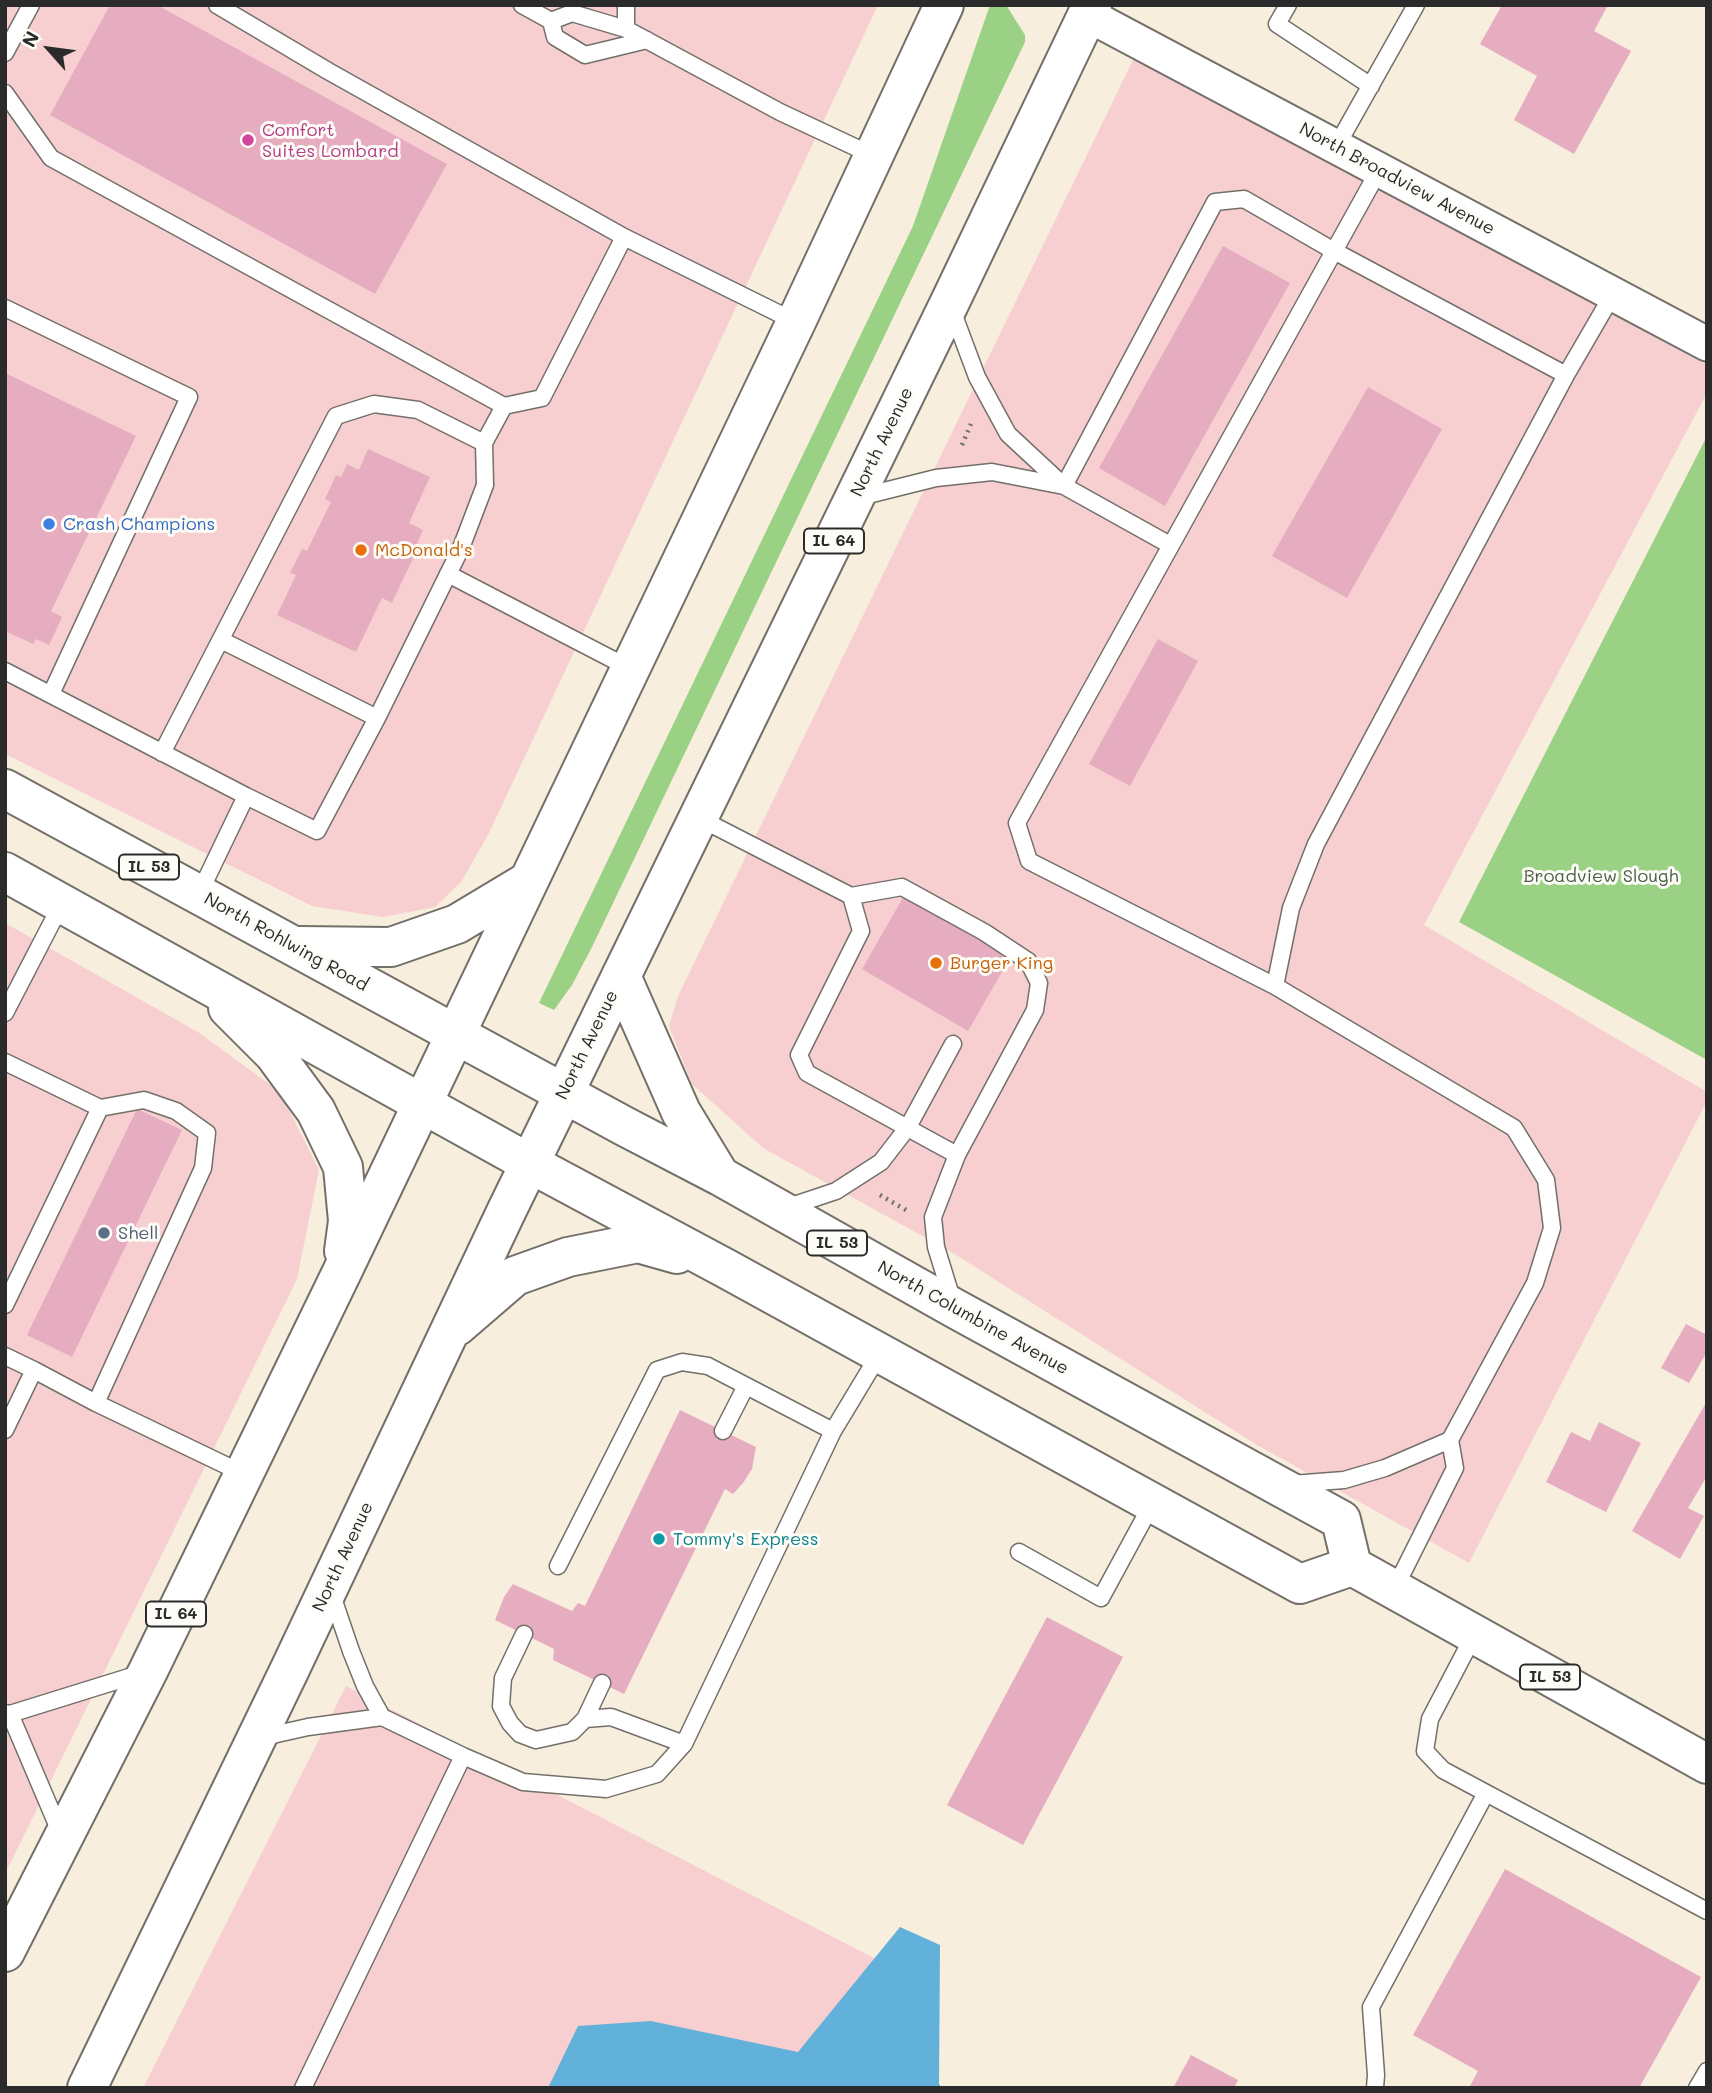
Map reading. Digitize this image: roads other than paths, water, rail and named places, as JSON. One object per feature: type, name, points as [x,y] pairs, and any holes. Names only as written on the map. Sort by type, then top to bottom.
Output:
[{"type":"main road","name":"IL 64","points":[[5,1952],[148,1671],[341,1274],[796,322],[944,5]]},
{"type":"main road","name":"North Avenue","points":[[87,2088],[529,1163],[949,304],[1086,8]]},
{"type":"main road","name":"North Rohlwing Road","points":[[5,789],[455,1034]]},
{"type":"main road","points":[[5,872],[529,1163],[1300,1584],[1352,1566]]},
{"type":"main road","points":[[293,946],[391,947],[457,924],[527,882]]},
{"type":"main road","points":[[621,976],[681,1112],[720,1176]]},
{"type":"main road","points":[[197,977],[274,1054],[316,1111],[343,1167],[348,1221],[341,1274]]},
{"type":"main road","name":"IL 53","points":[[455,1034],[563,1093]]},
{"type":"main road","name":"North Columbine Avenue","points":[[563,1093],[720,1176],[1341,1520],[1352,1566]]},
{"type":"main road","points":[[448,1335],[515,1276],[568,1257],[638,1243],[725,1268]]},
{"type":"main road","name":"IL 53","points":[[1352,1566],[1707,1764]]},
{"type":"street","name":"North Broadview Avenue","points":[[1086,8],[1336,147],[1707,344]]},
{"type":"lane","points":[[5,53],[31,5]]},
{"type":"lane","points":[[217,5],[327,71],[624,237],[796,322]]},
{"type":"lane","points":[[522,5],[551,21],[555,37],[586,55],[647,40]]},
{"type":"lane","points":[[626,5],[626,29]]},
{"type":"lane","points":[[1288,5],[1277,24],[1371,86]]},
{"type":"lane","points":[[1336,147],[1416,5]]},
{"type":"lane","points":[[551,21],[572,13],[626,29],[780,111],[874,156]]},
{"type":"lane","points":[[5,93],[51,158],[504,406],[542,398],[624,237]]},
{"type":"lane","points":[[1276,1485],[1344,1480],[1385,1468],[1450,1440],[1535,1283],[1552,1228],[1546,1180],[1514,1128],[1275,986],[1029,861],[1017,823],[1379,170]]},
{"type":"lane","points":[[1064,486],[1215,202],[1244,199],[1566,375]]},
{"type":"lane","points":[[1275,986],[1291,908],[1316,844],[1566,375],[1613,294]]},
{"type":"lane","points":[[949,304],[977,377],[1008,433],[1064,486],[1170,545]]},
{"type":"lane","points":[[5,308],[189,397],[51,694]]},
{"type":"lane","points":[[162,753],[336,416],[374,404],[418,410],[484,443]]},
{"type":"lane","points":[[5,671],[317,831],[377,718],[461,548],[485,485],[484,443],[504,406]]},
{"type":"lane","points":[[855,498],[936,478],[992,472],[1064,486]]},
{"type":"lane","points":[[448,574],[631,669]]},
{"type":"lane","points":[[221,640],[377,718]]},
{"type":"lane","points":[[199,894],[246,796]]},
{"type":"lane","points":[[699,818],[851,896],[902,887],[984,932],[1028,961],[1039,983],[1035,1010],[957,1155],[933,1217],[936,1247],[954,1308]]},
{"type":"lane","points":[[851,896],[861,931],[799,1055],[807,1073],[957,1155]]},
{"type":"lane","points":[[5,1013],[62,903]]},
{"type":"lane","points":[[778,1210],[836,1191],[881,1162],[908,1127],[953,1044]]},
{"type":"lane","points":[[5,1062],[100,1108],[144,1100],[176,1111],[207,1133],[203,1168],[96,1403]]},
{"type":"lane","points":[[5,1305],[100,1108]]},
{"type":"lane","points":[[256,1739],[308,1727],[382,1717],[523,1782],[606,1788],[657,1774],[684,1744],[833,1431],[880,1353]]},
{"type":"lane","points":[[5,1356],[244,1474]]},
{"type":"lane","points":[[558,1566],[657,1370],[682,1362],[708,1366],[833,1431]]},
{"type":"lane","points":[[6,1428],[34,1370]]},
{"type":"lane","points":[[723,1430],[746,1386]]},
{"type":"lane","points":[[1394,1590],[1455,1468],[1450,1440]]},
{"type":"lane","points":[[1019,1552],[1101,1598],[1152,1504]]},
{"type":"lane","points":[[329,1586],[365,1686],[382,1717]]},
{"type":"lane","points":[[524,1634],[503,1678],[501,1706],[520,1734],[536,1740],[572,1732],[585,1719],[602,1683]]},
{"type":"lane","points":[[1474,1635],[1430,1719],[1425,1751],[1443,1770],[1707,1911]]},
{"type":"lane","points":[[63,1839],[7,1714],[148,1671]]},
{"type":"lane","points":[[585,1719],[611,1717],[684,1744]]},
{"type":"lane","points":[[303,2088],[463,1756]]},
{"type":"lane","points":[[1375,2088],[1371,2007],[1486,1793]]},
{"type":"lane","points":[[1697,2088],[1707,2071]]},
{"type":"water","points":[[900,1927],[940,1945],[939,2084],[942,2088],[548,2088],[578,2026],[651,2021],[798,2052]]},
{"type":"place","name":"Comfort Suites Lombard","points":[[248,140]]},
{"type":"place","name":"Crash Champions","points":[[49,524]]},
{"type":"place","name":"McDonald's","points":[[361,550]]},
{"type":"place","name":"Burger King","points":[[936,963]]},
{"type":"place","name":"Shell","points":[[104,1233]]},
{"type":"place","name":"Tommy's Express","points":[[659,1539]]},
{"type":"park label","name":"Broadview Slough","points":[[1601,876]]}]
